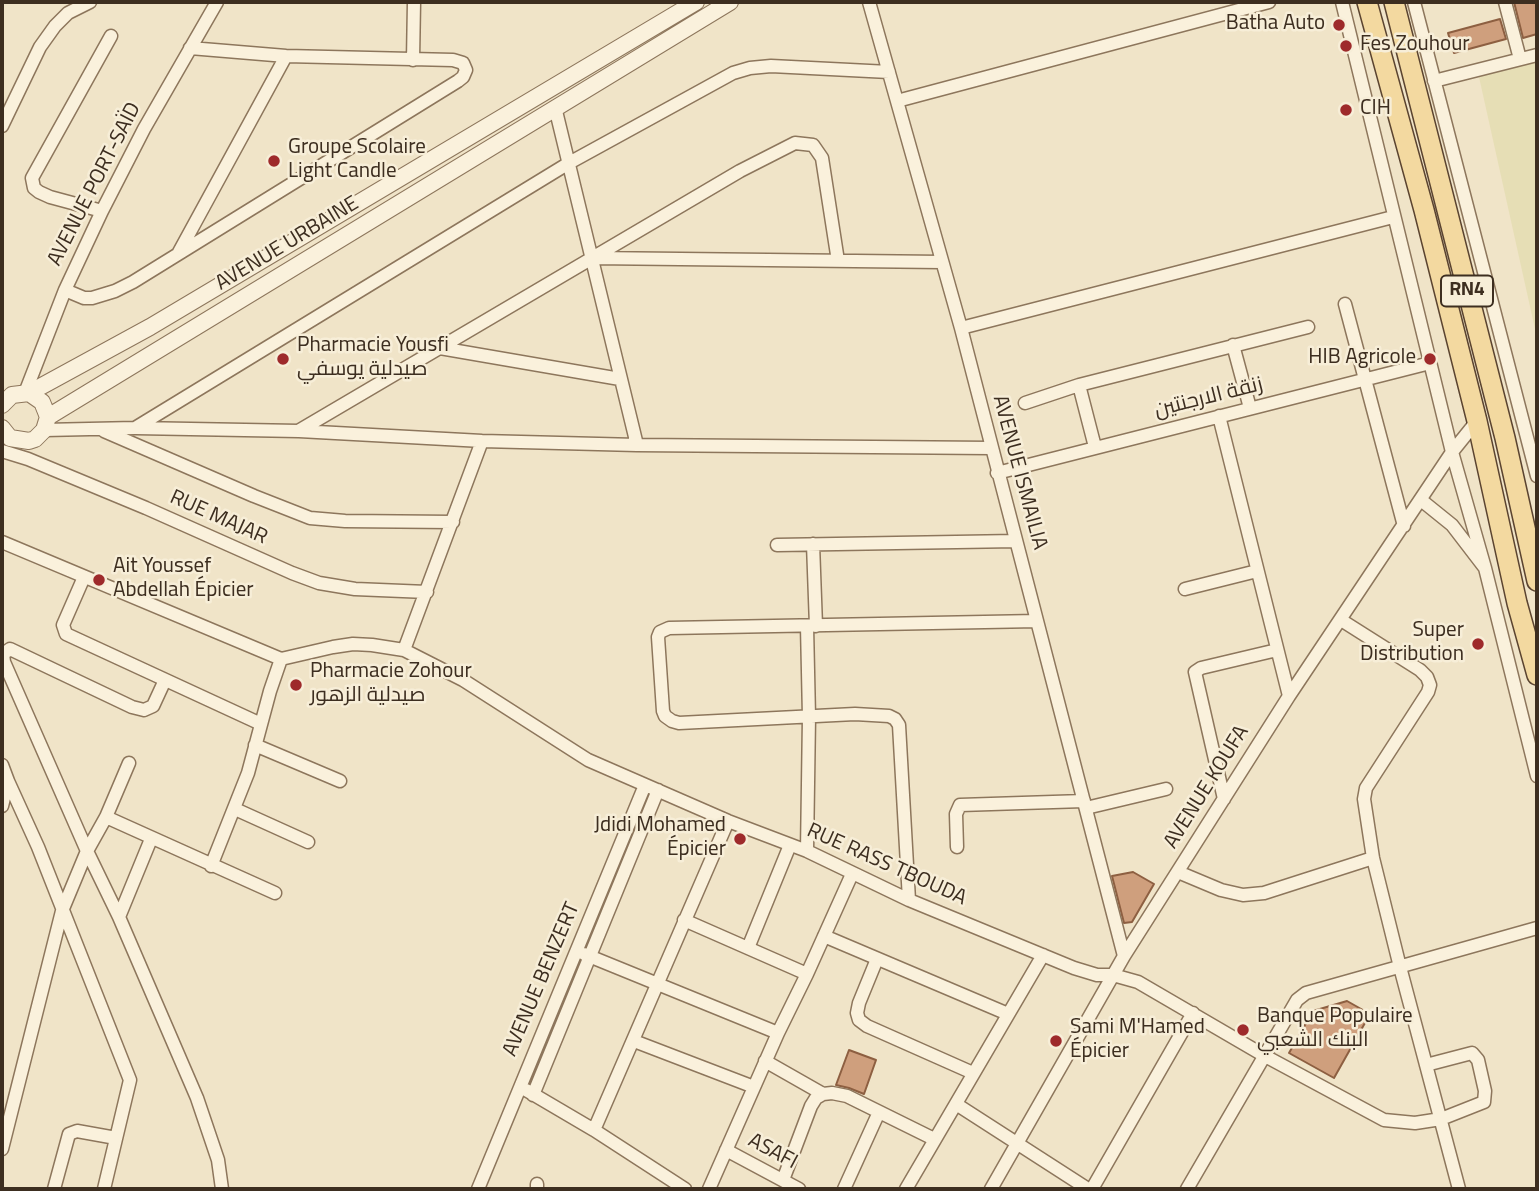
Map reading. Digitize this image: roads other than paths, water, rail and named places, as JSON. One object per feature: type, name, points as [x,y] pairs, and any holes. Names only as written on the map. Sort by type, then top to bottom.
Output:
[{"type":"main road","name":"RN4","points":[[1367,2],[1424,210],[1477,421],[1517,603],[1537,675]]},
{"type":"main road","name":"RN4","points":[[1394,2],[1505,438],[1537,581]]},
{"type":"street","points":[[2,126],[40,47],[68,13],[90,2]]},
{"type":"street","name":"AVENUE PORT-SAÏD","points":[[27,393],[65,290],[102,211],[144,129],[217,2]]},
{"type":"street","points":[[414,2],[414,60]]},
{"type":"street","name":"AVENUE URBAINE","points":[[2,405],[12,396],[27,393],[162,321],[696,2]]},
{"type":"street","name":"AVENUE URBAINE","points":[[4,440],[35,439],[46,423],[555,107],[730,2]]},
{"type":"street","name":"AVENUE ISMAILIA","points":[[869,2],[961,328],[1125,956]]},
{"type":"street","points":[[897,101],[1269,2]]},
{"type":"street","points":[[1342,2],[1452,452],[1497,610],[1537,776]]},
{"type":"street","points":[[1414,2],[1537,475]]},
{"type":"street","points":[[1505,2],[1520,59]]},
{"type":"street","points":[[102,211],[39,192],[34,188],[32,178],[111,36]]},
{"type":"street","points":[[65,290],[84,298],[103,296],[133,282],[458,81],[466,69],[458,61],[286,55],[190,48]]},
{"type":"street","points":[[178,253],[286,55]]},
{"type":"street","points":[[1434,81],[1537,55]]},
{"type":"street","points":[[135,428],[569,163],[714,82],[741,71],[771,66],[888,72]]},
{"type":"street","points":[[555,107],[637,445]]},
{"type":"street","points":[[299,431],[740,171],[786,147],[804,143],[813,145],[822,158],[838,261]]},
{"type":"street","points":[[961,328],[1393,217]]},
{"type":"street","points":[[592,258],[942,262]]},
{"type":"street","points":[[1345,304],[1404,526]]},
{"type":"street","points":[[1025,403],[1079,385],[1308,327]]},
{"type":"street","points":[[1233,345],[1250,408]]},
{"type":"street","points":[[440,348],[620,379]]},
{"type":"street","name":"زنقة الارجنتين","points":[[997,473],[1430,363]]},
{"type":"street","points":[[1079,385],[1095,447]]},
{"type":"street","points":[[27,393],[42,402],[46,423],[100,430],[135,428],[299,431],[482,441],[637,445],[991,448]]},
{"type":"street","points":[[1219,416],[1289,696]]},
{"type":"street","name":"AVENUE KOUFA","points":[[991,1189],[1113,975],[1289,696],[1452,452],[1477,421]]},
{"type":"street","points":[[100,430],[310,518],[453,522]]},
{"type":"street","name":"RUE MAJAR","points":[[4,440],[40,463],[319,583],[355,589],[427,592]]},
{"type":"street","points":[[2,542],[281,659],[353,644],[404,650],[482,441]]},
{"type":"street","points":[[1421,500],[1452,525],[1485,568]]},
{"type":"street","points":[[777,545],[1016,541]]},
{"type":"street","points":[[807,852],[813,544]]},
{"type":"street","points":[[1185,589],[1257,571]]},
{"type":"street","points":[[84,577],[63,625],[63,632],[261,724]]},
{"type":"street","points":[[1341,620],[1420,670],[1430,685],[1366,788],[1364,799],[1373,858],[1459,1189]]},
{"type":"street","points":[[909,900],[899,725],[889,716],[855,715],[679,723],[672,721],[663,711],[658,636],[669,628],[1037,621]]},
{"type":"street","points":[[165,680],[153,706],[144,710],[132,707],[10,649],[3,654],[4,662],[205,1117],[218,1160],[222,1189]]},
{"type":"street","name":"RUE RASS TBOUDA","points":[[404,650],[463,680],[579,755],[728,821],[807,852],[909,900],[1087,973],[1113,975],[1138,982],[1265,1056],[1384,1120],[1415,1123],[1441,1119],[1484,1102],[1485,1091],[1476,1056],[1467,1053],[1426,1065]]},
{"type":"street","points":[[1224,799],[1195,672],[1200,668],[1278,650]]},
{"type":"street","points":[[211,866],[235,809],[281,659]]},
{"type":"street","points":[[255,745],[340,781]]},
{"type":"street","points":[[2,1149],[62,911],[129,763]]},
{"type":"street","points":[[2,767],[38,847],[130,1080],[104,1189]]},
{"type":"street","points":[[2,806],[8,781]]},
{"type":"street","name":"AVENUE BENZERT","points":[[478,1189],[645,785]]},
{"type":"street","points":[[957,847],[956,814],[960,805],[1085,804],[1166,789]]},
{"type":"street","name":"AVENUE BENZERT","points":[[533,1095],[658,790]]},
{"type":"street","points":[[235,809],[307,842]]},
{"type":"street","points":[[106,817],[275,894]]},
{"type":"street","points":[[594,1130],[728,821]]},
{"type":"street","points":[[118,917],[151,839]]},
{"type":"street","points":[[748,948],[790,845]]},
{"type":"street","points":[[1178,872],[1221,890],[1243,895],[1264,893],[1373,858]]},
{"type":"street","points":[[709,1189],[852,874]]},
{"type":"street","points":[[684,920],[807,974]]},
{"type":"street","points":[[1187,1189],[1290,1011],[1306,993],[1537,928]]},
{"type":"street","points":[[824,936],[1008,1014]]},
{"type":"street","points":[[576,950],[778,1033]]},
{"type":"street","points":[[906,1189],[1043,955]]},
{"type":"street","points":[[877,959],[859,1003],[859,1020],[973,1073]]},
{"type":"street","points":[[956,1104],[1090,1189],[1193,1013]]},
{"type":"street","points":[[634,1041],[754,1087]]},
{"type":"street","points":[[765,1061],[823,1094]]},
{"type":"street","points":[[520,1087],[594,1130],[685,1189]]},
{"type":"street","points":[[783,1180],[811,1106],[816,1098],[823,1094],[847,1096],[934,1139]]},
{"type":"street","points":[[844,1189],[879,1112]]},
{"type":"street","points":[[54,1189],[69,1134],[77,1131],[116,1138]]},
{"type":"street","name":"ASAFI","points":[[726,1150],[799,1189]]},
{"type":"place","name":"Batha Auto","points":[[1339,25]]},
{"type":"place","name":"Fes Zouhour","points":[[1346,46]]},
{"type":"place","name":"CIH","points":[[1346,110]]},
{"type":"place","name":"Groupe Scolaire Light Candle","points":[[274,161]]},
{"type":"place","name":"Pharmacie Yousfi صيدلية يوسفي","points":[[283,359]]},
{"type":"place","name":"HIB Agricole","points":[[1430,359]]},
{"type":"place","name":"Ait Youssef Abdellah Épicier","points":[[99,580]]},
{"type":"place","name":"Super Distribution","points":[[1478,644]]},
{"type":"place","name":"Pharmacie Zohour صيدلية الزهور","points":[[296,685]]},
{"type":"place","name":"Jdidi Mohamed Épicier","points":[[740,839]]},
{"type":"place","name":"Banque Populaire البنك الشعبي","points":[[1243,1030]]},
{"type":"place","name":"Sami M'Hamed Épicier","points":[[1056,1041]]}]
